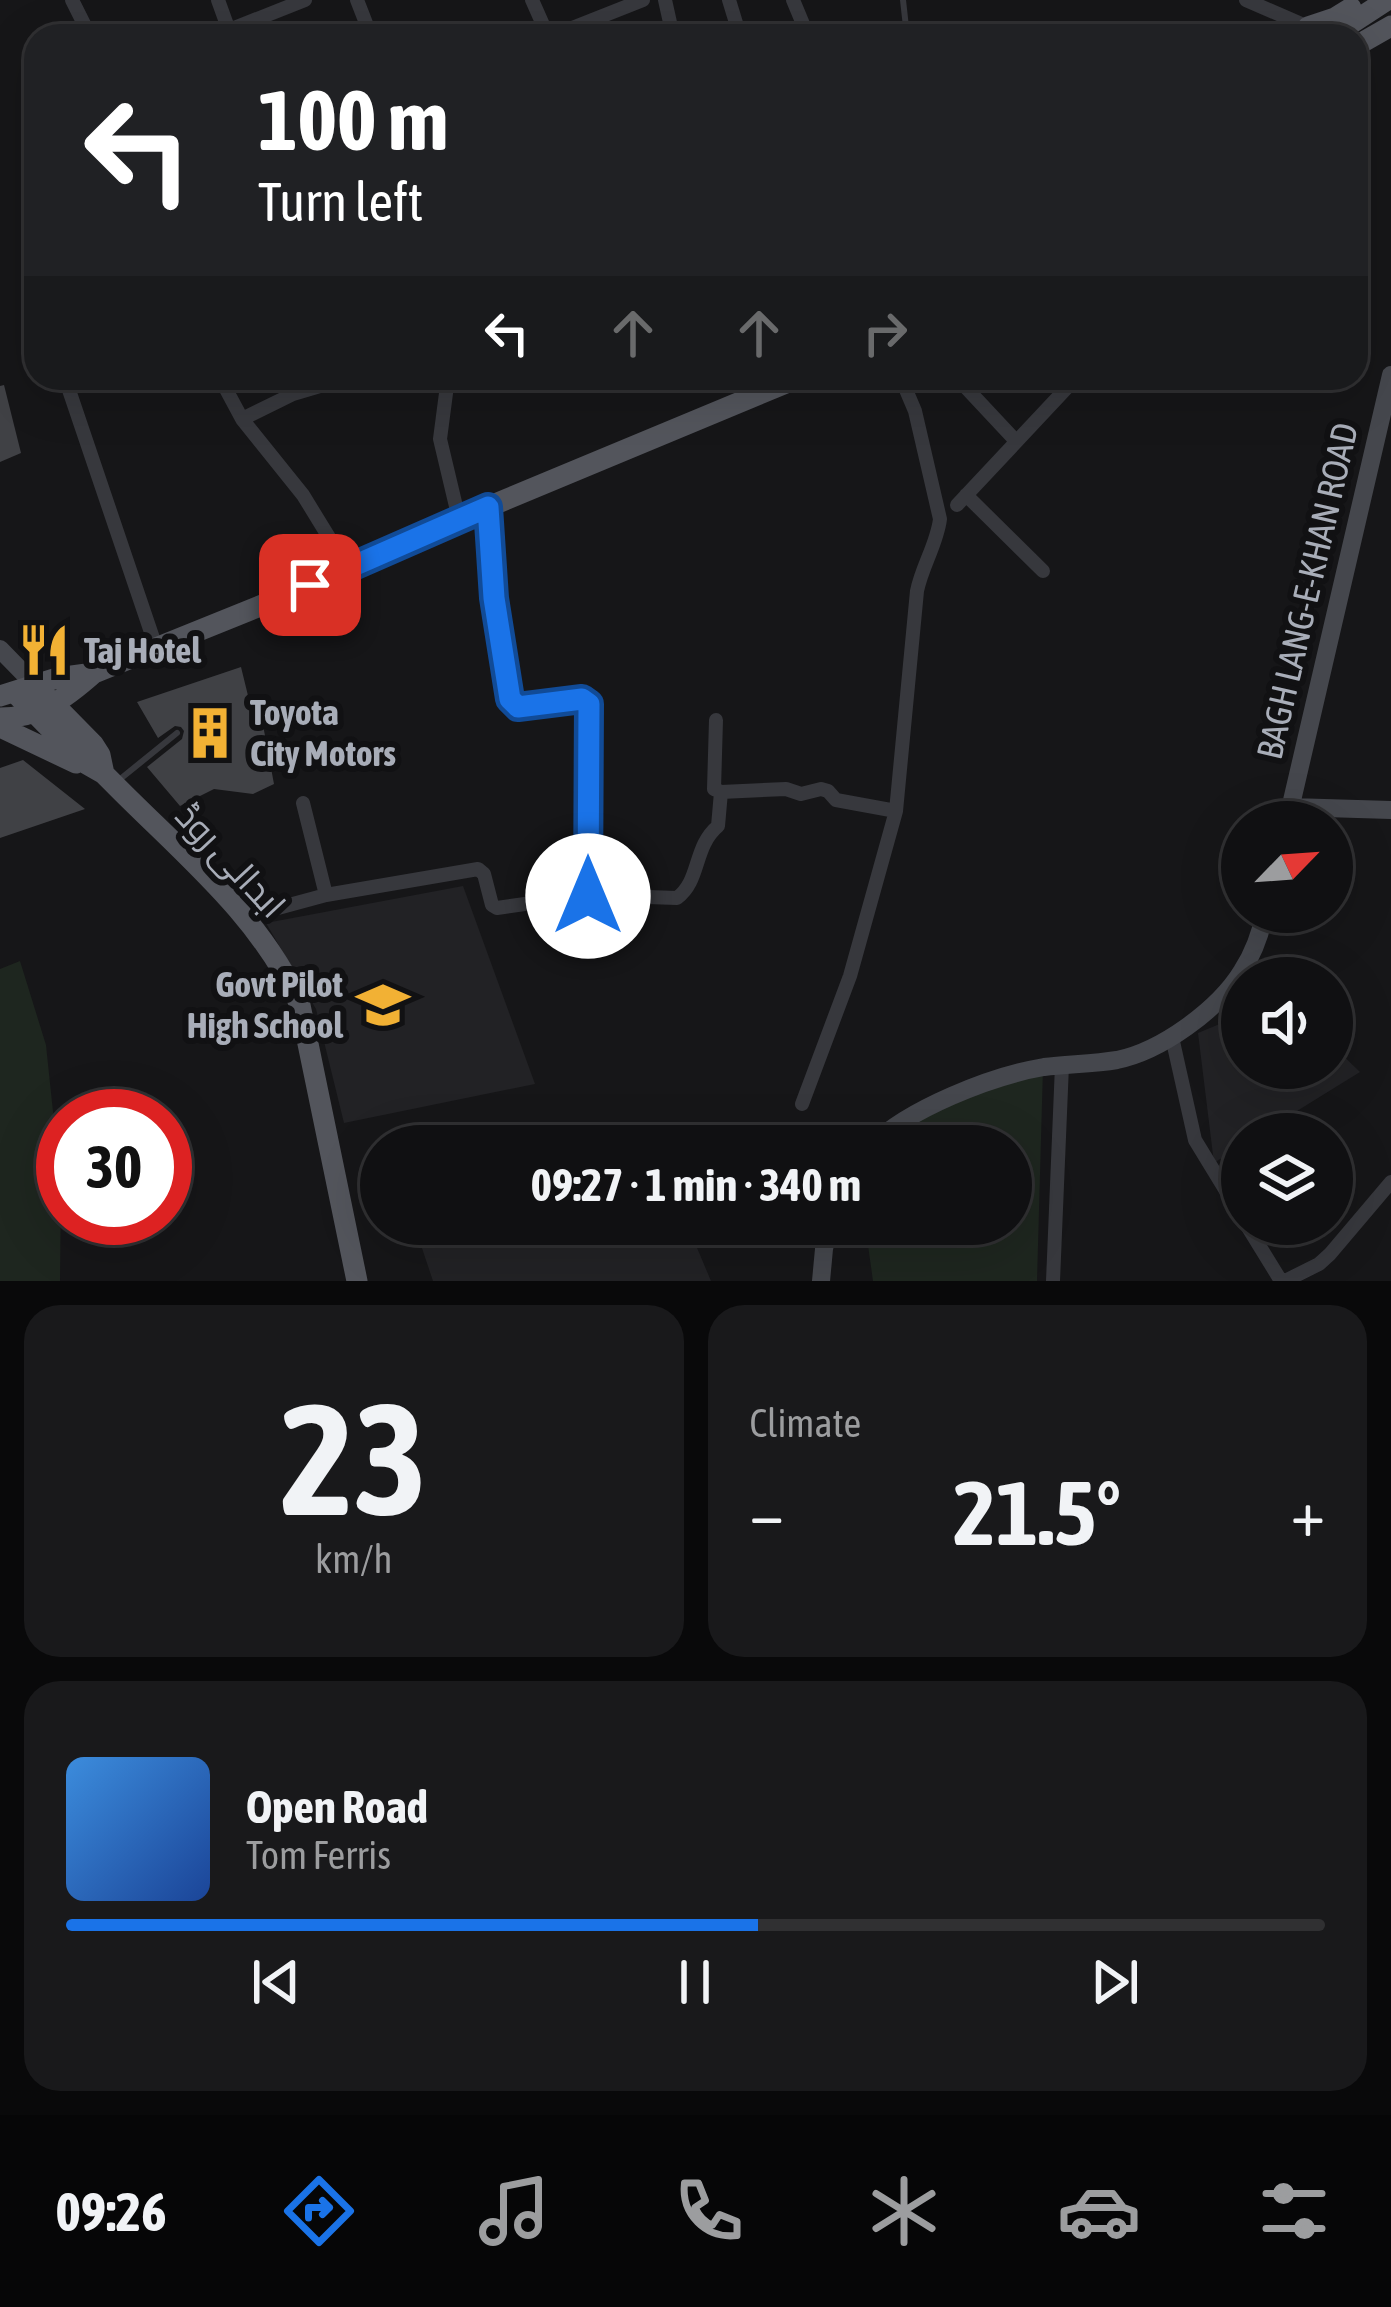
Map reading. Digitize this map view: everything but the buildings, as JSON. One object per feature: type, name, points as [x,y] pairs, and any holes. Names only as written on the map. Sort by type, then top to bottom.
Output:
[{"type":"main road","points":[[1312,24],[1341,0]]},
{"type":"main road","points":[[1321,24],[1365,0]]},
{"type":"main road","points":[[1351,24],[1388,0]]},
{"type":"main road","points":[[13,688],[94,673],[349,570],[768,390]]},
{"type":"main road","points":[[0,722],[21,718],[69,695],[94,673]]},
{"type":"main road","points":[[13,688],[44,708],[82,762],[109,779]]},
{"type":"main road","points":[[0,722],[109,779]]},
{"type":"main road","name":"ابدالی روڈ","points":[[109,779],[245,917],[290,983],[300,1005],[357,1281]]},
{"type":"street","points":[[248,24],[304,0]]},
{"type":"street","points":[[594,0],[601,16]]},
{"type":"street","points":[[581,24],[643,0]]},
{"type":"street","points":[[1246,0],[1288,24]]},
{"type":"street","name":"BAGH LANG-E-KHAN ROAD","points":[[1292,801],[1391,376]]},
{"type":"street","points":[[69,390],[156,647]]},
{"type":"street","points":[[226,390],[242,419],[303,495],[349,570]]},
{"type":"street","points":[[242,419],[306,390]]},
{"type":"street","points":[[446,390],[440,439],[459,519]]},
{"type":"street","points":[[802,1104],[850,976],[896,811],[917,591],[940,519],[906,390]]},
{"type":"street","points":[[968,390],[1015,440]]},
{"type":"street","points":[[1043,571],[961,500],[1064,390]]},
{"type":"street","points":[[488,507],[494,598],[510,699],[518,707],[582,699],[589,704],[588,896]]},
{"type":"street","points":[[0,650],[13,688]]},
{"type":"street","points":[[716,720],[714,789],[786,789],[802,794],[821,790],[836,800],[896,811]]},
{"type":"street","points":[[245,917],[326,895],[478,869],[497,908],[588,896],[669,898],[684,894],[706,835],[718,826],[721,791]]},
{"type":"street","points":[[303,802],[326,895]]},
{"type":"street","points":[[1353,811],[1391,809]]},
{"type":"street","points":[[896,1125],[930,1104],[1024,1072],[1120,1059],[1172,1037],[1242,971],[1259,933]]},
{"type":"street","points":[[1172,1037],[1195,1140],[1221,1183]]},
{"type":"street","points":[[1053,1281],[1062,1065]]},
{"type":"street","points":[[1260,1245],[1283,1281],[1310,1269],[1330,1254],[1391,1182]]},
{"type":"street","points":[[821,1281],[825,1245]]},
{"type":"lane","points":[[109,779],[177,733]]},
{"type":"shaded area","points":[[463,886],[535,1084],[344,1123],[316,1009],[266,923]]},
{"type":"shaded area","points":[[20,961],[46,1045],[51,1089],[36,1089],[36,1245],[60,1245],[60,1281],[0,1281],[0,969]]},
{"type":"shaded area","points":[[1221,1023],[1221,1089],[1333,1089],[1294,1113],[1221,1113],[1221,1158],[1214,1163],[1198,1033]]},
{"type":"shaded area","points":[[1043,1068],[1037,1281],[873,1281],[868,1245],[1032,1245],[1032,1125],[900,1125]]},
{"type":"shaded area","points":[[421,1245],[696,1245],[711,1281],[433,1281]]},
{"type":"place","name":"Taj Hotel","points":[[44,650]]},
{"type":"place","name":"Toyota City Motors","points":[[210,733]]},
{"type":"place","name":"Govt Pilot High School","points":[[383,1005]]},
{"type":"route","points":[[310,585],[488,507],[494,598],[510,699],[518,707],[582,699],[589,704],[588,896]]}]
